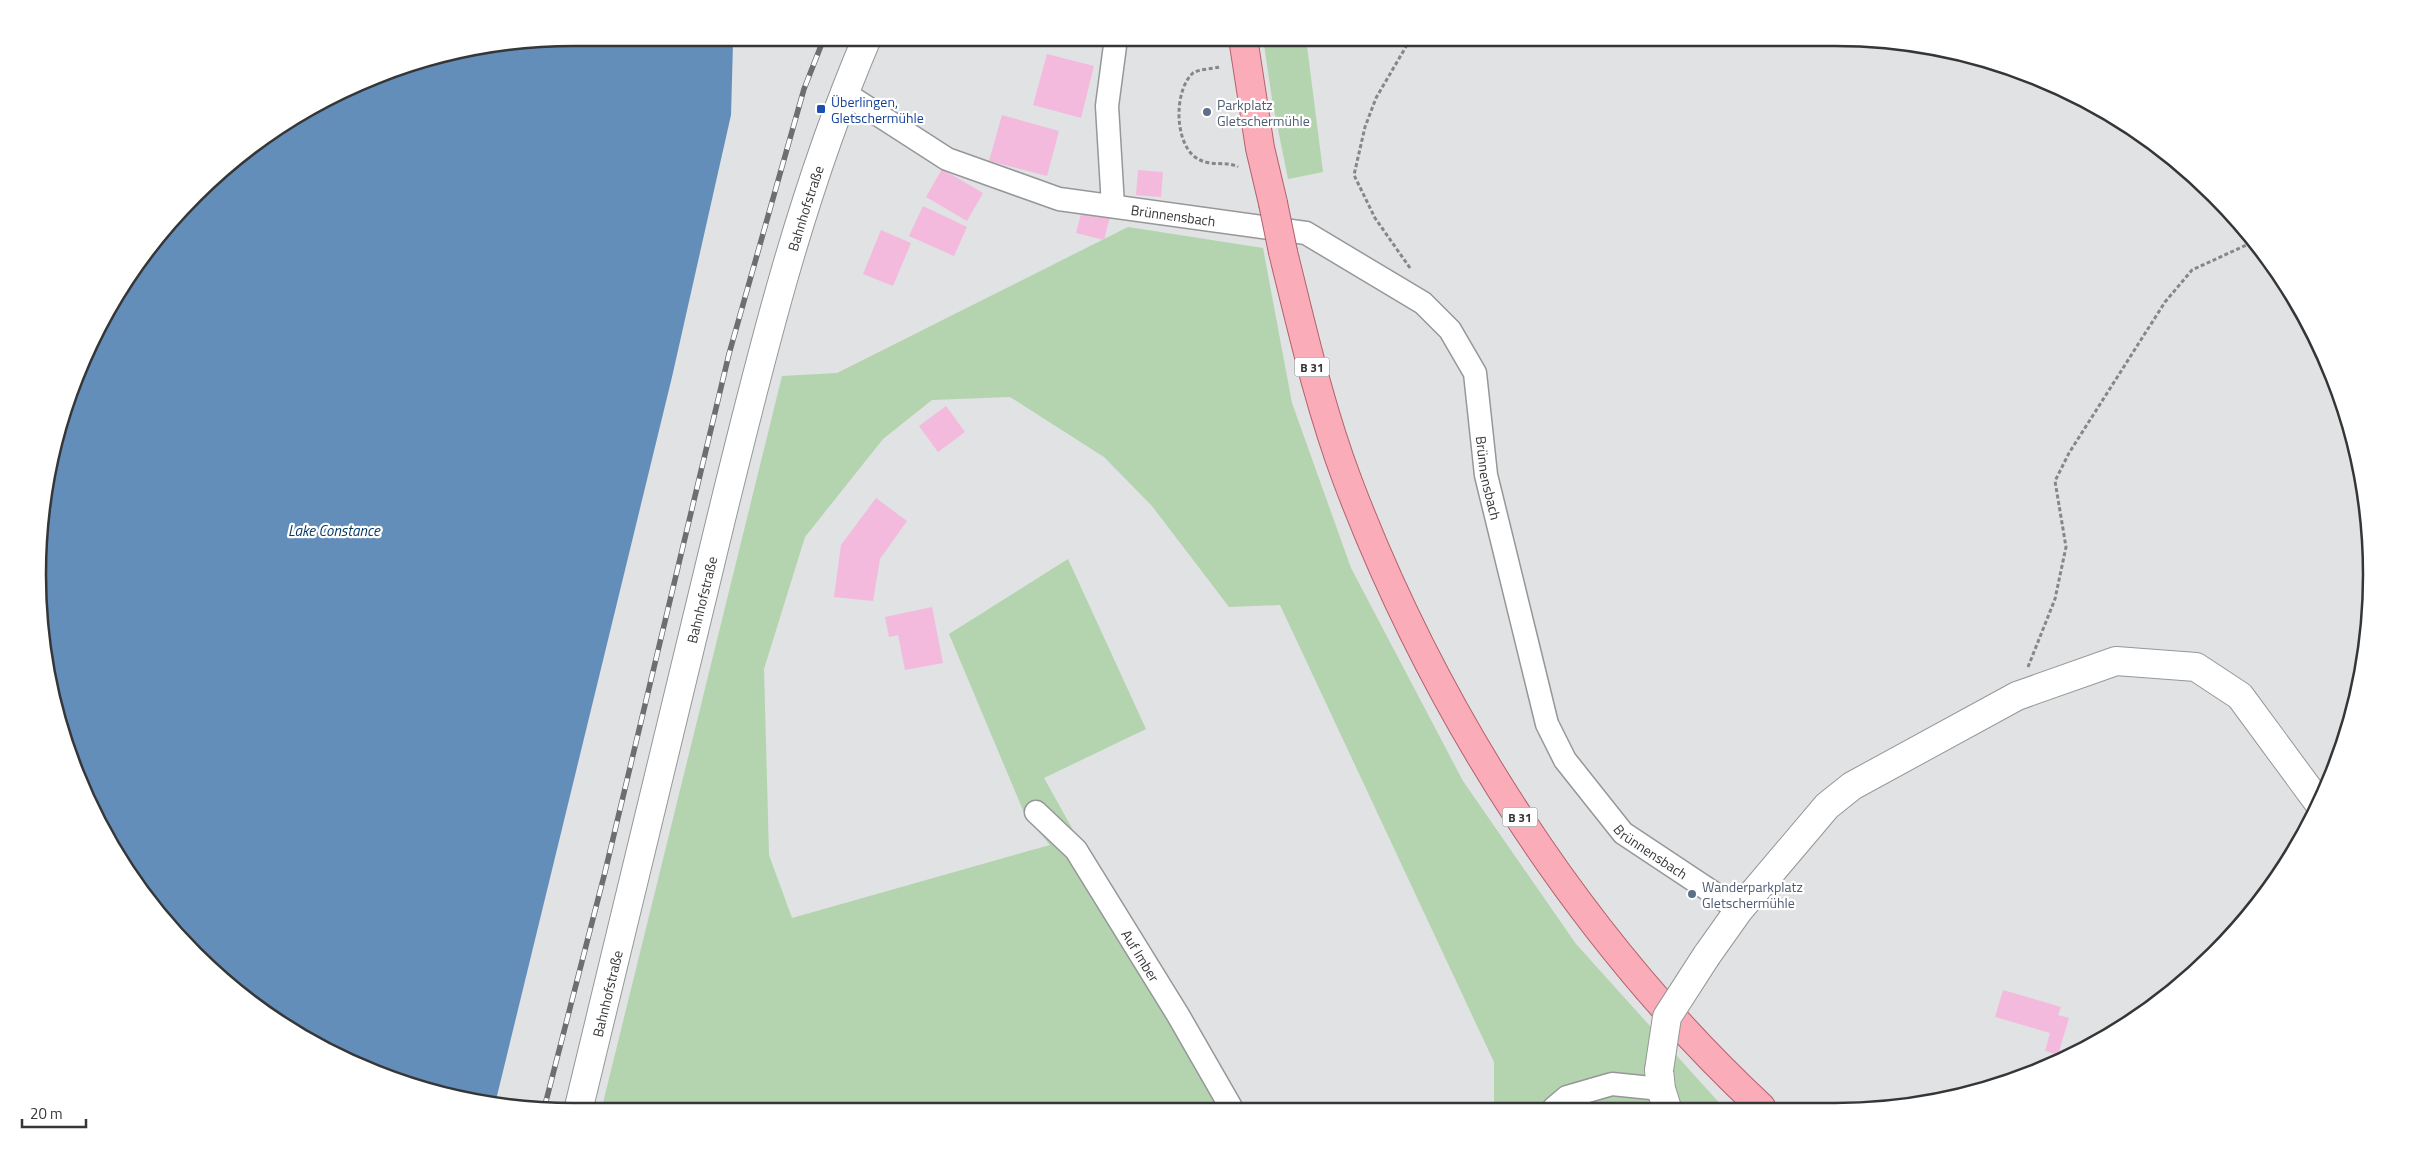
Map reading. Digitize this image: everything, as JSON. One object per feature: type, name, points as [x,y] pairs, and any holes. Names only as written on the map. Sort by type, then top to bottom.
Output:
[{"type":"main road","name":"B 31","points":[[1244,46],[1260,148],[1283,252],[1314,373],[1347,481],[1382,565],[1418,640],[1465,730],[1513,808],[1565,884],[1622,956],[1682,1026],[1757,1103]]},
{"type":"street","name":"Bahnhofstraße","points":[[580,1103],[761,358],[806,200],[843,92],[863,46]]},
{"type":"street","name":"Brünnensbach","points":[[1113,206],[1107,106],[1115,46]]},
{"type":"street","name":"Brünnensbach","points":[[843,92],[947,159],[1059,199],[1306,233],[1423,303],[1450,330],[1476,374],[1486,475],[1547,724],[1561,751],[1624,833],[1739,910]]},
{"type":"street","points":[[1560,1103],[1567,1097],[1612,1084],[1662,1089],[1667,1017],[1739,910],[1827,806],[1852,786],[2017,696],[2116,662],[2196,667],[2240,696],[2314,796]]},
{"type":"street","name":"Auf Imber","points":[[1036,812],[1076,850],[1178,1015],[1229,1103]]},
{"type":"path","points":[[1406,46],[1376,98],[1364,127],[1354,175],[1375,218],[1414,273],[1425,295],[1423,303]]},
{"type":"path","points":[[1219,67],[1195,72],[1183,84],[1179,104],[1182,139],[1193,156],[1208,164],[1237,166],[1241,169]]},
{"type":"path","points":[[2017,696],[2055,598],[2066,547],[2055,481],[2069,453],[2165,302],[2192,270],[2247,245]]},
{"type":"green space","points":[[1264,46],[1307,46],[1323,172],[1288,179],[1272,99]]},
{"type":"green space","points":[[1128,227],[1263,248],[1292,403],[1351,568],[1463,781],[1576,944],[1719,1103],[1494,1103],[1494,1062],[1280,605],[1229,607],[1152,506],[1104,457],[1010,397],[932,400],[883,439],[805,537],[764,669],[769,855],[792,918],[1050,845],[1025,815],[949,634],[1068,559],[1146,729],[1044,778],[1073,830],[1239,1103],[603,1103],[782,376],[837,373]]},
{"type":"water","name":"Lake Constance","points":[[574,46],[733,46],[731,115],[672,377],[497,1097],[438,1085],[372,1063],[310,1032],[281,1014],[226,972],[201,948],[177,923],[135,868],[117,839],[86,777],[64,711],[56,678],[47,609],[46,574],[47,540],[56,471],[74,405],[86,372],[117,310],[135,281],[177,226],[226,177],[253,155],[310,117],[341,101],[372,86],[438,64],[471,56],[506,51]]},
{"type":"building","points":[[1047,54],[1094,66],[1081,118],[1033,105]]},
{"type":"building","points":[[1002,115],[1059,131],[1047,176],[989,161]]},
{"type":"building","points":[[942,169],[983,193],[967,221],[926,197]]},
{"type":"building","points":[[1138,170],[1163,172],[1161,197],[1136,195]]},
{"type":"building","points":[[923,206],[967,227],[954,256],[909,236]]},
{"type":"building","points":[[1082,210],[1110,216],[1104,240],[1076,233]]},
{"type":"building","points":[[881,230],[911,243],[893,286],[863,274]]},
{"type":"building","points":[[946,406],[965,432],[938,452],[919,426]]},
{"type":"building","points":[[876,498],[907,521],[880,559],[873,601],[834,597],[841,545]]},
{"type":"building","points":[[932,607],[943,663],[905,670],[898,635],[889,637],[885,617]]},
{"type":"building","points":[[2003,990],[2061,1007],[2058,1015],[2069,1018],[2059,1052],[2055,1054],[2045,1051],[2050,1033],[1995,1017]]},
{"type":"railway","points":[[546,1102],[605,872],[729,354],[804,89],[821,46]]},
{"type":"place","name":"Überlingen, Gletschermühle","points":[[821,109]]},
{"type":"place","name":"Parkplatz Gletschermühle","points":[[1207,112]]},
{"type":"place","name":"Wanderparkplatz Gletschermühle","points":[[1692,894]]}]
